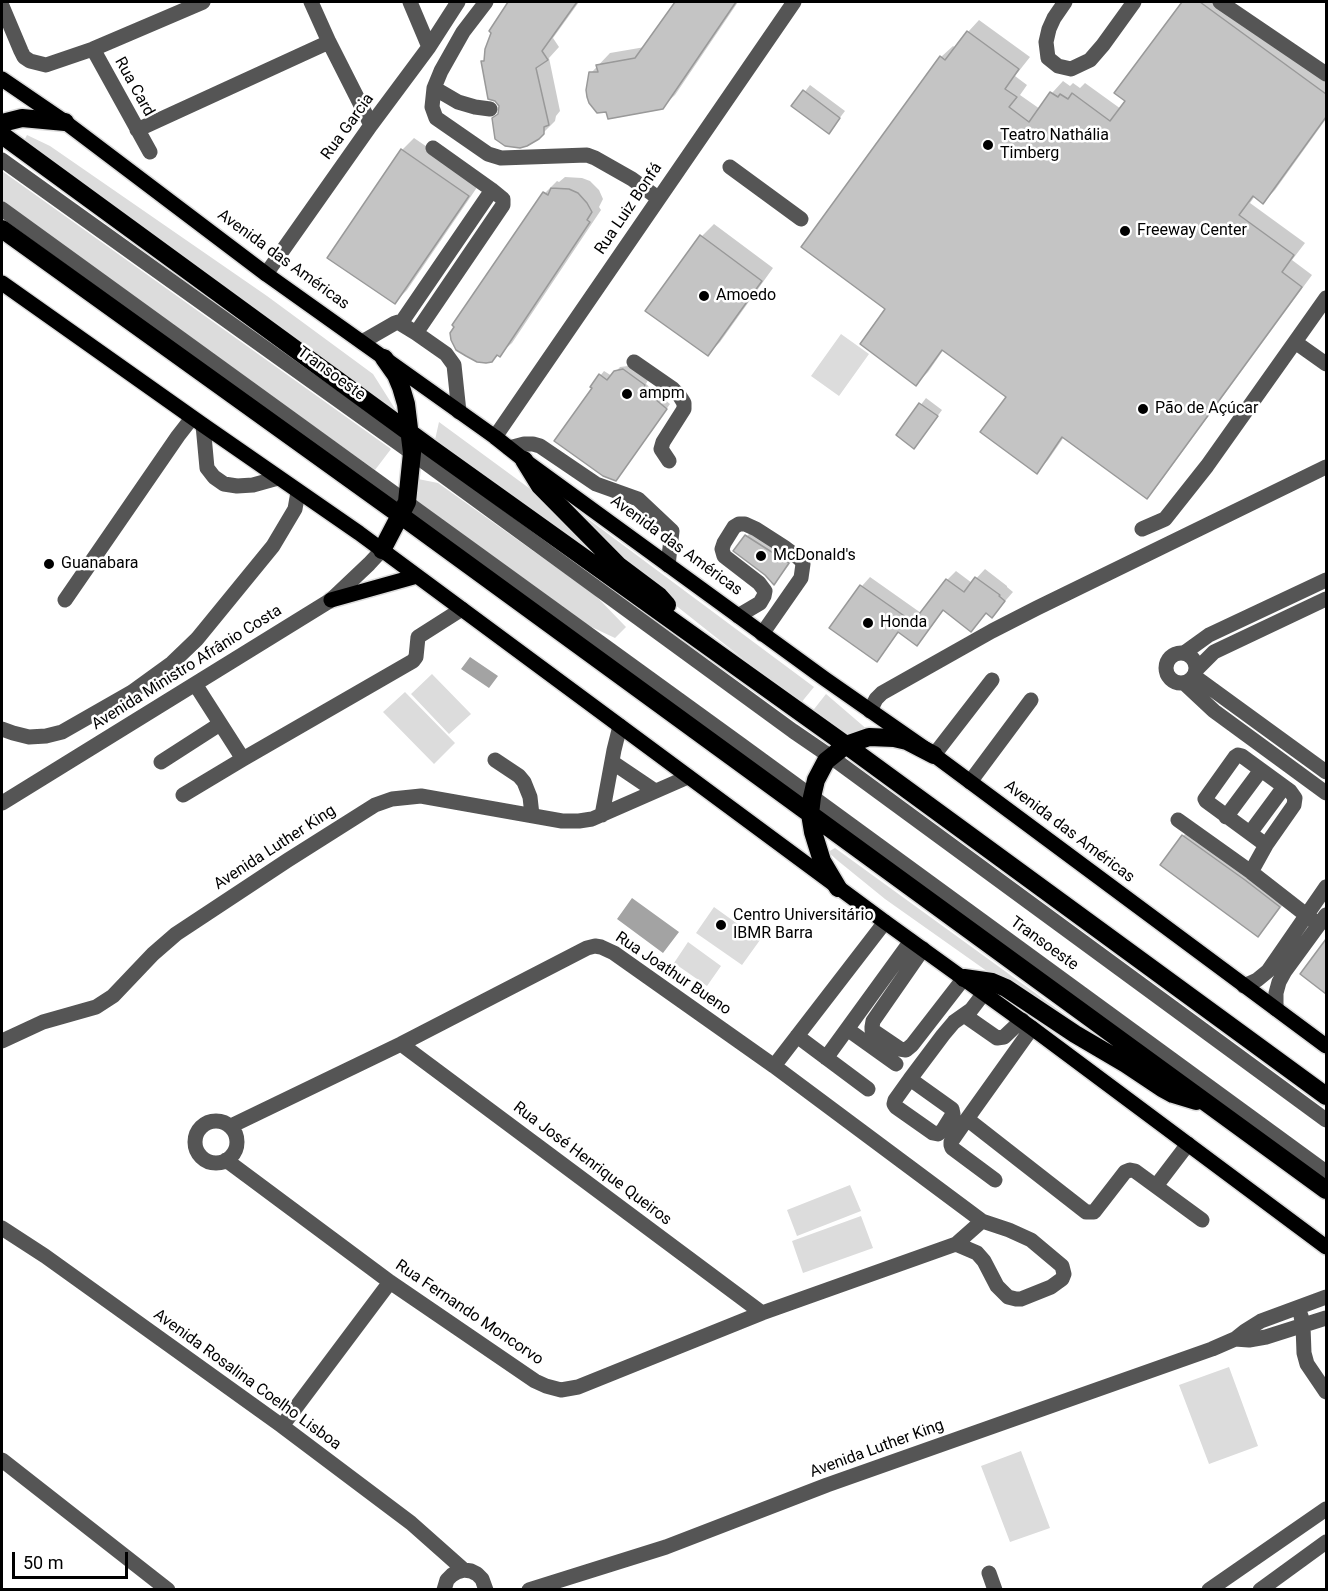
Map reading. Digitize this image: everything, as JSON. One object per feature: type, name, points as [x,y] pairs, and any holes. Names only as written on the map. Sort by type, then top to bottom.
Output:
[{"type":"highway","points":[[2,123],[22,118],[65,122]]},
{"type":"highway","points":[[2,135],[846,745],[1326,1096]]},
{"type":"highway","points":[[2,229],[403,508],[811,806],[1326,1190]]},
{"type":"highway","points":[[382,550],[403,508],[411,453],[406,404],[396,375],[384,358]]},
{"type":"highway","points":[[524,460],[540,486],[619,566],[659,596],[672,610],[685,630]]},
{"type":"highway","points":[[838,888],[816,846],[811,806],[816,780],[822,767],[831,756],[846,745],[869,736],[907,741],[934,755]]},
{"type":"highway","points":[[964,978],[992,982],[1006,988],[1162,1088],[1189,1100],[1207,1103]]},
{"type":"main road","name":"Avenida das Américas","points":[[2,79],[65,122],[266,274],[495,437],[762,634],[934,755],[1326,1046]]},
{"type":"main road","points":[[2,283],[382,550],[1326,1247]]},
{"type":"main road","points":[[331,600],[417,576]]},
{"type":"street","name":"Rua Card","points":[[150,152],[93,49],[183,5],[202,2]]},
{"type":"street","points":[[311,2],[371,125]]},
{"type":"street","points":[[411,2],[429,47]]},
{"type":"street","name":"Rua Garcia","points":[[266,274],[429,47],[458,2]]},
{"type":"street","points":[[486,2],[463,32],[441,71],[434,88],[432,107],[436,118],[488,154],[501,158],[587,155],[633,179],[658,198]]},
{"type":"street","name":"Rua Luiz Bonfá","points":[[495,437],[794,2]]},
{"type":"street","points":[[1065,2],[1054,18],[1046,42],[1048,58],[1058,66],[1071,69],[1090,60],[1134,2]]},
{"type":"street","points":[[1220,2],[1326,74]]},
{"type":"street","points":[[2,4],[21,51],[30,61],[46,65],[93,49]]},
{"type":"street","points":[[137,130],[329,42]]},
{"type":"street","points":[[434,88],[458,102],[490,108]]},
{"type":"street","points":[[416,333],[504,203],[503,199],[492,190],[433,148]]},
{"type":"street","name":"Transoeste","points":[[2,160],[411,453],[638,619],[644,628],[733,692],[748,702],[757,704],[831,756],[1326,1120]]},
{"type":"street","points":[[730,167],[801,219]]},
{"type":"street","points":[[401,323],[492,190]]},
{"type":"street","name":"Transoeste","points":[[2,209],[403,508],[604,645],[617,645],[724,721],[733,729],[740,744],[811,806],[1326,1172]]},
{"type":"street","points":[[1142,529],[1165,519],[1229,436],[1323,304]]},
{"type":"street","points":[[362,342],[395,323],[401,323],[446,354],[453,361],[459,411]]},
{"type":"street","points":[[1295,342],[1326,364]]},
{"type":"street","points":[[634,362],[673,389],[684,403],[684,409],[661,448],[669,461]]},
{"type":"street","points":[[197,422],[207,468],[224,484],[253,485],[278,478]]},
{"type":"street","points":[[65,600],[197,422]]},
{"type":"street","points":[[509,448],[524,444],[540,446],[596,484],[638,499],[672,531],[668,565]]},
{"type":"street","points":[[870,711],[882,693],[992,631],[1326,468]]},
{"type":"street","name":"Avenida Ministro Afrânio Costa","points":[[2,729],[29,737],[62,732],[132,692],[172,663],[196,639],[273,546],[295,509],[298,492]]},
{"type":"street","points":[[738,616],[760,603],[765,591],[724,556],[722,549],[724,543],[734,527],[745,524],[784,547],[803,564],[801,578],[762,634]]},
{"type":"street","name":"Avenida Ministro Afrânio Costa","points":[[2,804],[331,600],[382,550]]},
{"type":"street","points":[[1326,580],[1209,635],[1184,652],[1172,654],[1165,664],[1167,676],[1172,681],[1191,676],[1214,652],[1326,599]]},
{"type":"street","points":[[183,795],[413,661],[416,657],[418,638],[462,609]]},
{"type":"street","points":[[1184,652],[1194,659],[1191,676],[1214,711],[1326,793]]},
{"type":"street","points":[[1191,676],[1326,772]]},
{"type":"street","points":[[934,755],[992,680]]},
{"type":"street","points":[[195,684],[243,759]]},
{"type":"street","points":[[970,782],[1032,700]]},
{"type":"street","points":[[161,762],[220,724]]},
{"type":"street","points":[[602,815],[620,726]]},
{"type":"street","points":[[1282,760],[1292,747]]},
{"type":"street","points":[[1251,872],[1266,845],[1294,805],[1295,798],[1290,791],[1238,755],[1205,799],[1266,845]]},
{"type":"street","points":[[495,760],[524,782],[530,797],[532,815]]},
{"type":"street","points":[[612,762],[655,791]]},
{"type":"street","points":[[1227,817],[1261,770]]},
{"type":"street","name":"Avenida Luther King","points":[[2,1041],[43,1022],[96,1007],[113,996],[153,954],[176,934],[375,805],[392,799],[421,796],[562,821],[579,821],[602,815],[688,777]]},
{"type":"street","points":[[1250,833],[1284,787]]},
{"type":"street","points":[[1178,820],[1306,915],[1323,920],[1279,982],[1276,1009]]},
{"type":"street","points":[[1244,986],[1257,980],[1268,971],[1326,887]]},
{"type":"street","points":[[774,1066],[885,922]]},
{"type":"street","points":[[917,945],[873,1021],[872,1030],[900,1049],[906,1050],[964,978]]},
{"type":"street","points":[[826,1058],[847,1029],[917,945]]},
{"type":"street","name":"Rua Joathur Bueno","points":[[196,1145],[198,1132],[206,1124],[219,1121],[231,1126],[401,1044],[587,948],[601,947],[614,953],[774,1066],[982,1221]]},
{"type":"street","points":[[910,1080],[954,1022],[971,1010],[984,993]]},
{"type":"street","points":[[964,1015],[992,1035],[1002,1038],[1027,1024]]},
{"type":"street","points":[[995,1180],[952,1148],[951,1142],[1027,1024]]},
{"type":"street","points":[[847,1029],[896,1064]]},
{"type":"street","points":[[797,1036],[868,1089]]},
{"type":"street","name":"Rua José Henrique Queiros","points":[[401,1044],[762,1313]]},
{"type":"street","points":[[967,1119],[1086,1212],[1094,1212],[1125,1173],[1130,1170],[1135,1171],[1202,1220]]},
{"type":"street","points":[[226,1160],[232,1156],[237,1144],[237,1138],[231,1126]]},
{"type":"street","points":[[1156,1186],[1188,1144]]},
{"type":"street","name":"Rua Fernando Moncorvo","points":[[196,1145],[202,1157],[207,1161],[214,1163],[226,1160],[390,1282],[535,1381],[561,1389],[578,1388],[762,1313],[956,1244],[982,1221]]},
{"type":"street","points":[[956,1244],[981,1257],[997,1286],[1008,1297],[1021,1299],[1052,1287],[1062,1279],[1064,1274],[1062,1266],[1031,1240],[982,1221]]},
{"type":"street","name":"Avenida Rosalina Coelho Lisboa","points":[[2,1228],[45,1256],[282,1426],[411,1522],[464,1570],[477,1574],[482,1579],[486,1590]]},
{"type":"street","points":[[282,1426],[390,1282]]},
{"type":"street","name":"Avenida Luther King","points":[[529,1590],[666,1547],[827,1485],[1235,1339],[1261,1321],[1326,1297]]},
{"type":"street","points":[[1298,1308],[1303,1326],[1304,1353],[1307,1364],[1326,1392]]},
{"type":"street","name":"Avenida Luther King","points":[[1235,1339],[1249,1340],[1266,1337],[1326,1318]]},
{"type":"street","points":[[2,1460],[168,1590]]},
{"type":"street","points":[[1209,1590],[1326,1509]]},
{"type":"street","points":[[1260,1590],[1326,1542]]},
{"type":"street","points":[[444,1590],[447,1580],[452,1575],[464,1570]]},
{"type":"street","points":[[1234,1572],[1235,1590]]},
{"type":"street","points":[[989,1573],[996,1590]]},
{"type":"shaded area","points":[[27,135],[50,146],[267,296],[373,374],[397,412],[23,143]]},
{"type":"shaded area","points":[[2,171],[391,449],[375,470],[2,204]]},
{"type":"shaded area","points":[[841,334],[869,354],[839,396],[811,376]]},
{"type":"shaded area","points":[[439,422],[548,502],[591,545],[586,549],[435,440]]},
{"type":"shaded area","points":[[418,479],[438,483],[595,595],[626,627],[615,638],[583,623],[416,503]]},
{"type":"shaded area","points":[[580,513],[814,687],[800,704],[616,558],[576,516]]},
{"type":"shaded area","points":[[470,657],[498,676],[489,688],[461,669]]},
{"type":"shaded area","points":[[432,674],[471,714],[449,734],[411,694]]},
{"type":"shaded area","points":[[405,692],[455,743],[434,764],[383,712]]},
{"type":"shaded area","points":[[826,694],[869,731],[847,739],[811,713]]},
{"type":"shaded area","points":[[835,848],[1111,1048],[1008,986],[885,899],[828,852]]},
{"type":"shaded area","points":[[632,898],[679,932],[663,953],[617,919]]},
{"type":"shaded area","points":[[714,907],[760,940],[742,965],[696,933]]},
{"type":"shaded area","points":[[688,942],[721,966],[707,986],[674,963]]},
{"type":"shaded area","points":[[850,1185],[861,1211],[797,1236],[787,1210]]},
{"type":"shaded area","points":[[861,1216],[873,1248],[803,1273],[792,1241]]},
{"type":"shaded area","points":[[1229,1367],[1258,1446],[1209,1464],[1179,1385]]},
{"type":"shaded area","points":[[1021,1451],[1050,1528],[1010,1542],[981,1466]]},
{"type":"building","points":[[508,2],[577,2],[542,51],[548,60],[536,68],[549,125],[544,127],[544,134],[539,139],[520,148],[505,146],[495,139],[492,118],[498,114],[499,106],[495,101],[488,99],[481,61],[484,61],[485,49],[491,33],[489,31]]},
{"type":"building","points":[[675,2],[736,2],[663,109],[608,119],[606,112],[597,113],[587,97],[589,72],[598,72],[596,65],[635,58]]},
{"type":"building","points":[[1182,2],[1200,2],[1326,94],[1326,117],[1263,204],[1253,196],[1239,215],[1294,255],[1282,272],[1302,287],[1147,499],[1062,437],[1037,474],[980,432],[1006,397],[942,350],[916,386],[860,344],[885,309],[801,247],[940,56],[945,60],[967,31],[1019,69],[1005,89],[1017,97],[1009,107],[1029,122],[1050,92],[1068,99],[1072,93],[1110,121],[1125,101],[1114,93]]},
{"type":"building","points":[[803,90],[840,118],[829,134],[791,106]]},
{"type":"building","points":[[401,149],[469,196],[395,304],[327,258]]},
{"type":"building","points":[[551,188],[569,189],[578,193],[592,212],[587,220],[590,222],[500,357],[497,355],[492,362],[477,362],[456,350],[451,340],[450,333],[454,327],[452,325],[543,192],[548,195]]},
{"type":"building","name":"Amoedo","points":[[700,235],[762,281],[708,356],[645,311]]},
{"type":"building","points":[[623,369],[645,385],[643,389],[667,409],[616,481],[603,476],[554,441],[592,388],[590,387],[599,374],[607,380],[614,371]]},
{"type":"building","points":[[919,403],[938,416],[914,449],[896,435]]},
{"type":"building","name":"McDonald's","points":[[745,535],[789,563],[774,585],[765,575],[733,551]]},
{"type":"building","points":[[975,577],[1005,601],[992,618],[986,613],[971,632],[943,610],[917,646],[898,632],[877,662],[829,628],[860,585],[913,622],[946,579],[964,592]]},
{"type":"building","points":[[1182,835],[1280,907],[1258,937],[1160,865]]},
{"type":"building","points":[[1326,939],[1326,994],[1300,974]]},
{"type":"place","name":"Teatro Nathália Timberg","points":[[988,145]]},
{"type":"place","name":"Freeway Center","points":[[1125,231]]},
{"type":"place","name":"Amoedo","points":[[704,296]]},
{"type":"place","name":"ampm","points":[[627,394]]},
{"type":"place","name":"Pão de Açúcar","points":[[1143,409]]},
{"type":"place","name":"McDonald's","points":[[761,556]]},
{"type":"place","name":"Guanabara","points":[[49,564]]},
{"type":"place","name":"Honda","points":[[868,623]]},
{"type":"place","name":"Centro Universitário IBMR Barra","points":[[721,925]]}]
